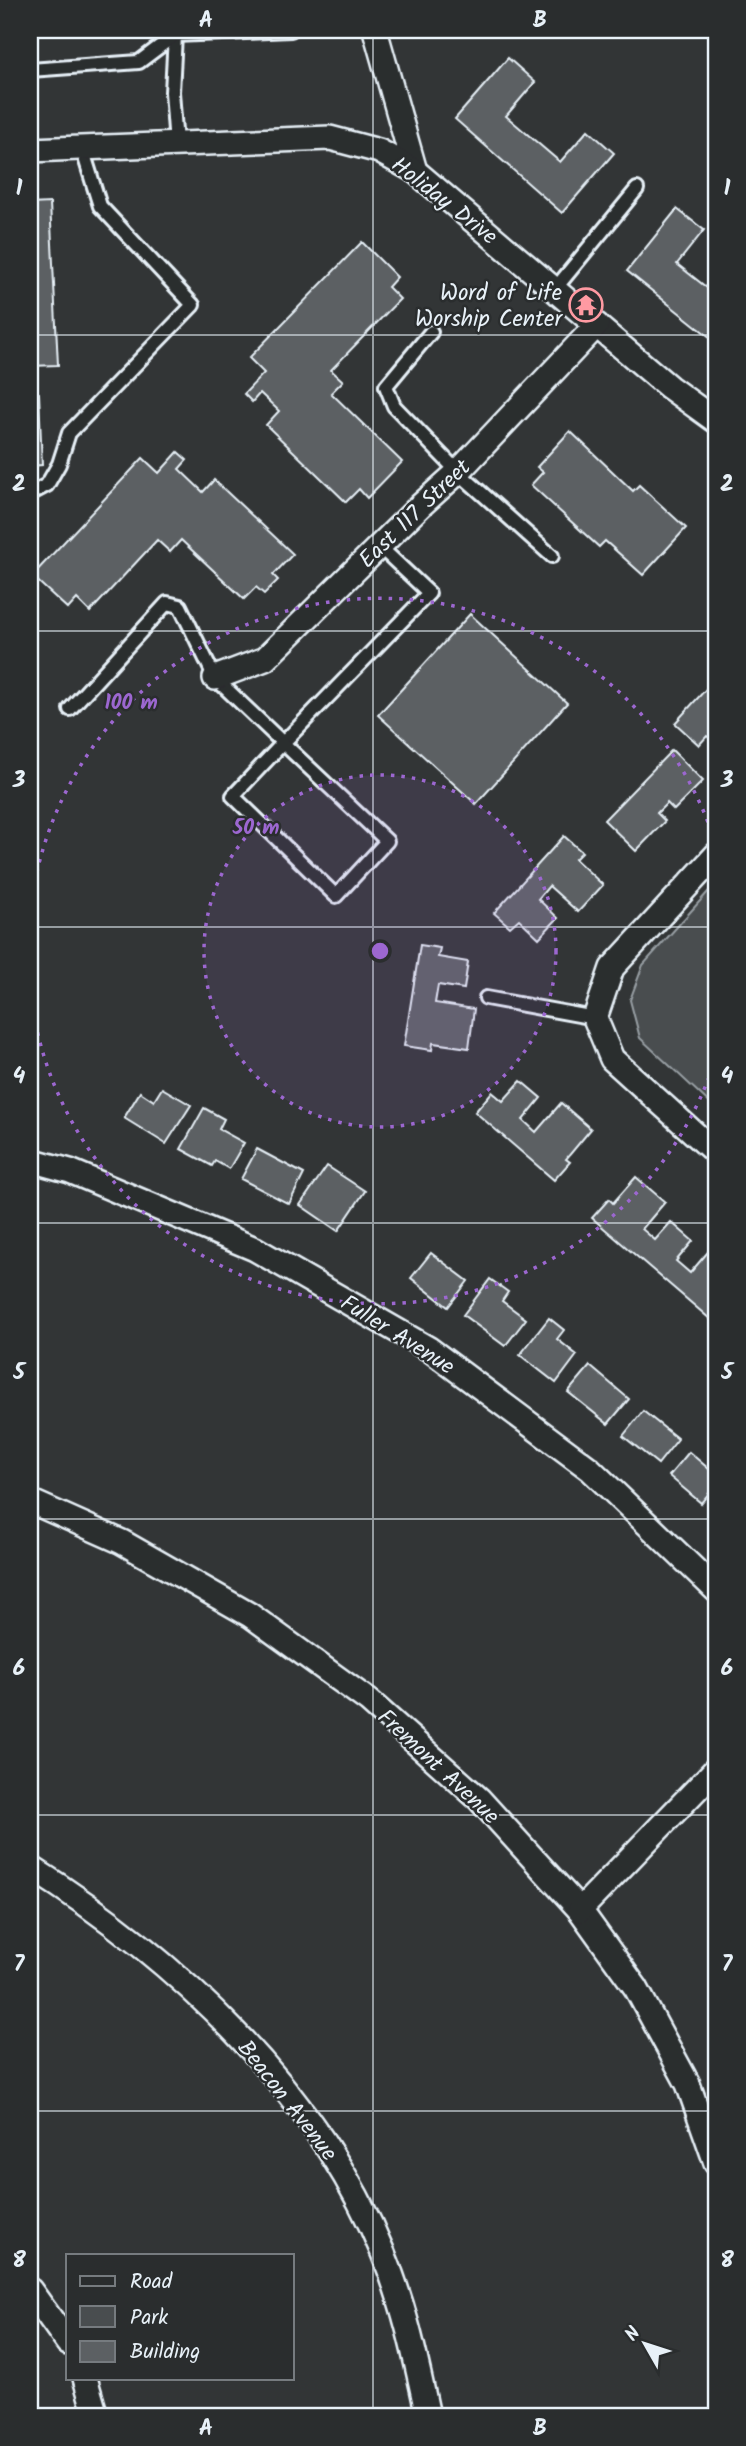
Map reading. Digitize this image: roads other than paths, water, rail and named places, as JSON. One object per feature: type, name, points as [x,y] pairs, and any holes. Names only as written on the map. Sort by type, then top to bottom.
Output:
[{"type":"street","points":[[375,30],[415,171]]},
{"type":"street","name":"Holiday Drive","points":[[30,150],[330,138],[379,151],[415,171],[669,387],[716,421]]},
{"type":"street","name":"East 117 Street","points":[[215,678],[265,659],[458,472],[597,325]]},
{"type":"street","points":[[716,855],[612,968],[595,1018],[612,1059],[716,1153]]},
{"type":"street","name":"Fuller Avenue","points":[[30,1160],[69,1171],[255,1249],[429,1349],[590,1469],[716,1590]]},
{"type":"street","name":"Fremont Avenue","points":[[30,1501],[122,1542],[250,1615],[369,1701],[478,1799],[580,1910],[636,1988],[688,2084],[716,2163]]},
{"type":"street","points":[[580,1910],[716,1769]]},
{"type":"street","name":"Beacon Avenue","points":[[30,1867],[79,1898],[163,1963],[240,2038],[308,2119],[346,2178],[383,2252],[410,2329],[428,2416]]},
{"type":"street","points":[[30,2290],[66,2340]]},
{"type":"street","points":[[86,2380],[96,2416]]},
{"type":"lane","points":[[30,70],[139,62],[175,35],[291,30]]},
{"type":"lane","points":[[175,35],[172,92],[176,144]]},
{"type":"lane","points":[[30,494],[47,485],[59,464],[69,433],[193,304],[100,206],[82,148]]},
{"type":"lane","points":[[555,289],[637,189]]},
{"type":"lane","points":[[431,332],[386,386],[394,406],[458,472],[552,556]]},
{"type":"lane","points":[[71,709],[167,603],[180,606],[215,678],[283,743],[387,841],[336,896],[233,796],[283,743],[429,593],[379,546]]},
{"type":"lane","points":[[486,998],[595,1018]]},
{"type":"place","name":"Word of Life Worship Center","points":[[586,305]]}]
